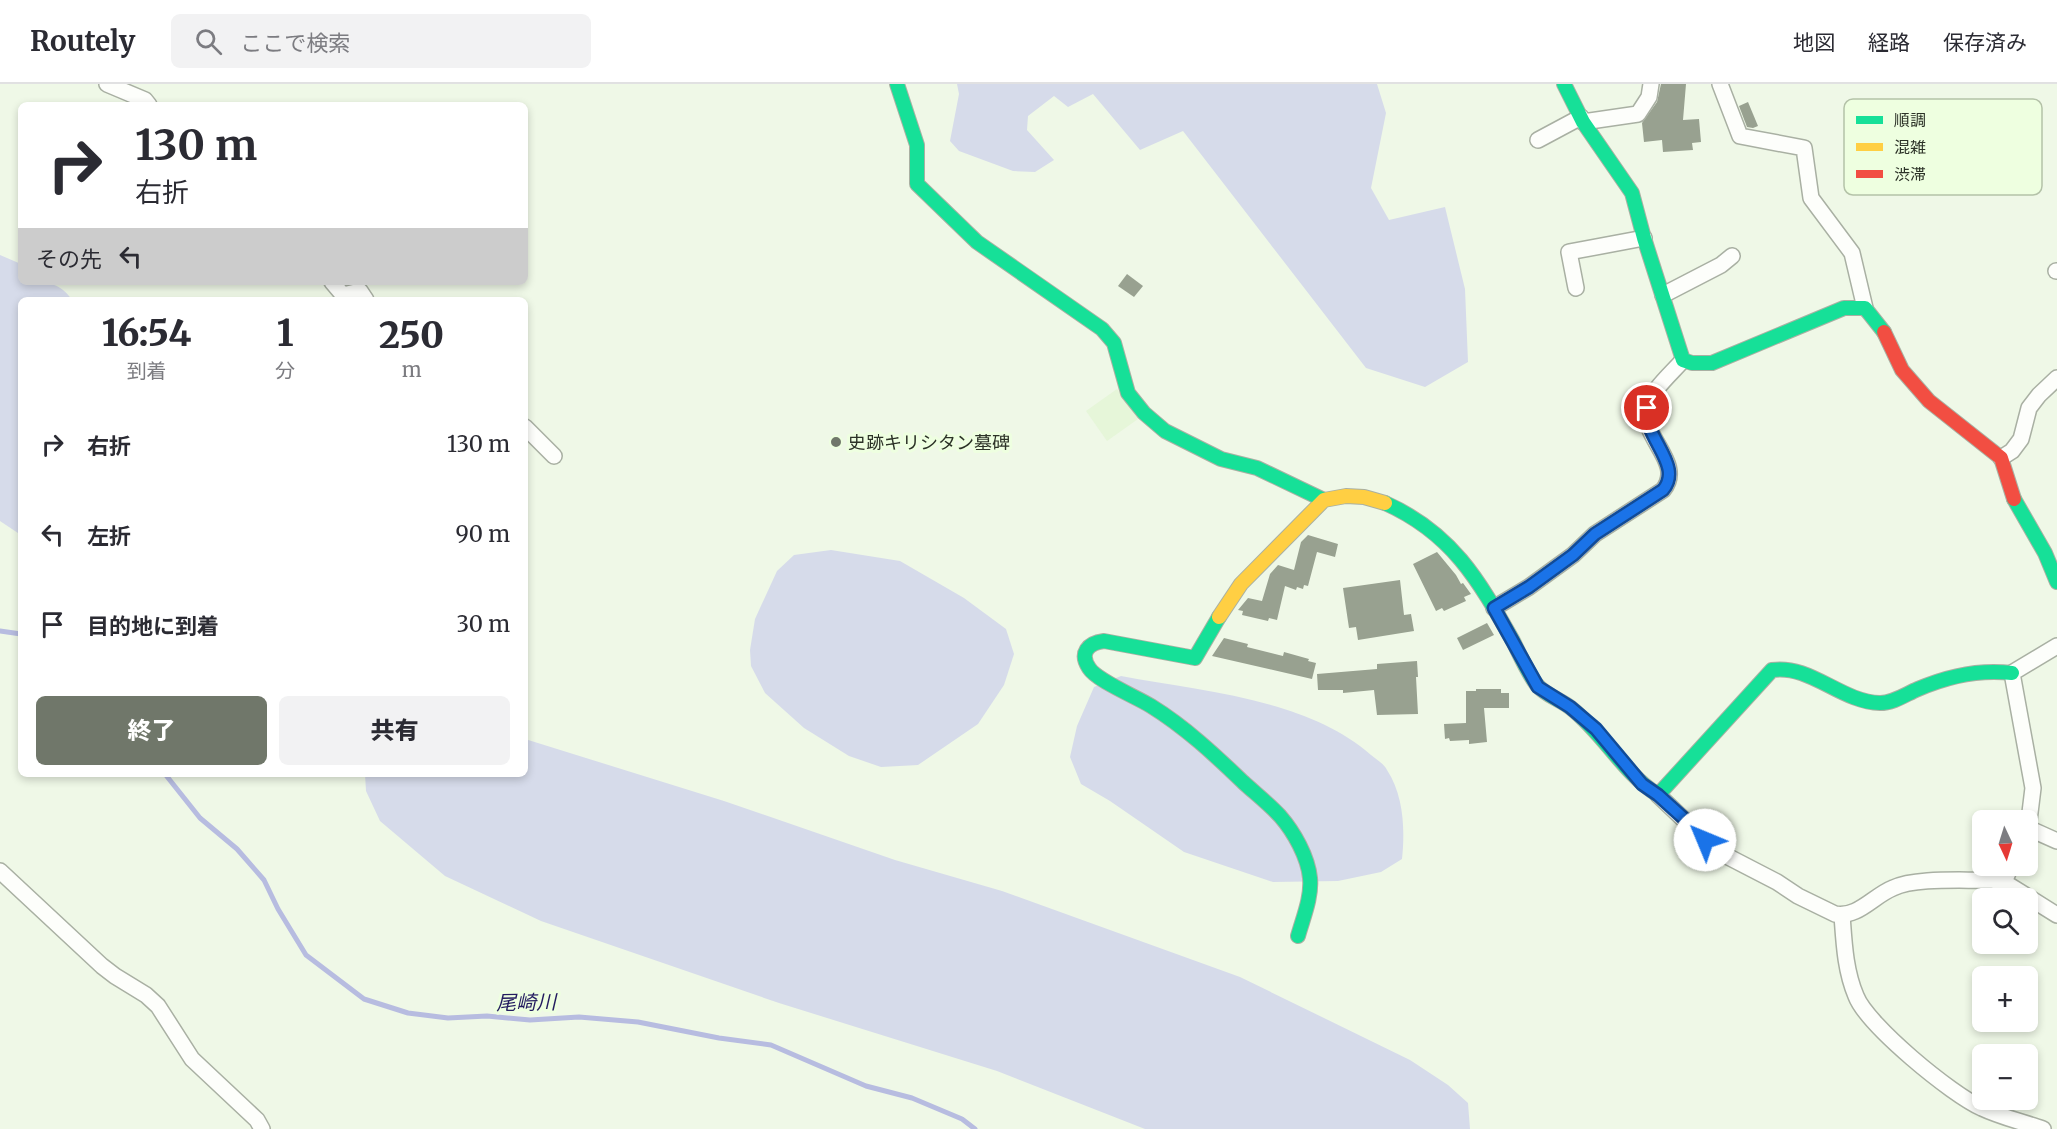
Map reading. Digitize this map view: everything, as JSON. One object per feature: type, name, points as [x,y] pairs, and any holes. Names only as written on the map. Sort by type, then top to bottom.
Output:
[{"type":"street","points":[[107,84],[147,102]]},
{"type":"street","points":[[897,84],[917,145],[917,184],[977,242],[1102,329],[1114,343],[1128,393],[1144,413],[1165,431],[1185,443],[1221,459],[1257,468],[1323,500],[1346,496],[1364,497],[1383,502],[1403,511],[1438,535],[1453,549],[1482,586],[1538,687],[1570,707],[1596,729],[1642,784],[1658,795],[1718,850],[1798,896],[1829,912],[1842,915],[1855,912],[1893,888],[1912,883],[1991,880],[2004,882],[2057,915]]},
{"type":"street","points":[[1563,84],[1582,120],[1632,193],[1683,360],[1692,363],[1712,363],[1844,308],[1865,308]]},
{"type":"street","points":[[1538,140],[1582,120],[1638,114],[1649,97],[1651,84]]},
{"type":"street","points":[[1720,84],[1740,136],[1804,148],[1811,198],[1852,253],[1865,308],[1887,336],[1902,370],[1929,401],[2001,458],[2015,501],[2045,553],[2057,582]]},
{"type":"street","points":[[1576,288],[1569,252],[1644,238]]},
{"type":"street","points":[[1663,295],[1721,265],[1732,256]]},
{"type":"street","points":[[335,285],[343,295],[360,291],[364,297]]},
{"type":"street","points":[[1494,608],[1529,587],[1573,555],[1595,534],[1663,490],[1668,484],[1669,467],[1647,424],[1646,416],[1650,399],[1683,360]]},
{"type":"street","points":[[2001,458],[2012,451],[2021,439],[2029,408],[2057,378]]},
{"type":"street","points":[[528,430],[554,456]]},
{"type":"street","points":[[1298,936],[1310,889],[1310,877],[1297,842],[1281,817],[1200,743],[1153,707],[1093,673],[1088,667],[1085,654],[1088,644],[1094,641],[1104,641],[1195,658],[1228,601],[1241,584],[1323,500]]},
{"type":"street","points":[[1658,795],[1772,670],[1784,668],[1796,671],[1867,702],[1881,703],[1931,683],[1953,677],[1999,670],[2012,673],[2057,646]]},
{"type":"street","points":[[2012,673],[2033,788],[2030,810]]},
{"type":"street","points":[[2038,832],[2057,841]]},
{"type":"street","points":[[0,872],[102,966],[146,994],[158,1006],[192,1059],[257,1120],[262,1129]]},
{"type":"street","points":[[2004,882],[2007,876]]},
{"type":"street","points":[[1842,915],[1844,948],[1856,999],[1876,1024],[1938,1081],[1981,1108],[2043,1129]]},
{"type":"shaded area","points":[[957,84],[1377,84],[1386,113],[1371,188],[1389,220],[1445,207],[1465,289],[1468,362],[1425,387],[1366,368],[1183,131],[1140,150],[1093,94],[1068,107],[1054,96],[1028,116],[1027,130],[1054,160],[1035,172],[1013,171],[959,151],[950,141],[959,94]]},
{"type":"shaded area","points":[[0,255],[18,263],[18,285],[53,285],[62,289],[70,297],[18,297],[18,533],[0,521]]},
{"type":"shaded area","points":[[1117,389],[1138,419],[1107,441],[1086,411]]},
{"type":"shaded area","points":[[831,550],[900,561],[964,598],[1006,629],[1014,654],[1004,685],[978,724],[918,765],[881,767],[849,756],[804,728],[765,693],[751,666],[750,650],[755,619],[777,571],[794,555]]},
{"type":"shaded area","points":[[1121,676],[1252,700],[1317,721],[1345,736],[1382,764],[1393,780],[1402,813],[1402,859],[1381,872],[1338,881],[1273,882],[1184,852],[1081,784],[1070,757],[1077,726],[1094,687]]},
{"type":"shaded area","points":[[528,740],[724,801],[895,860],[1002,891],[1240,977],[1410,1060],[1448,1085],[1468,1103],[1470,1129],[1145,1129],[997,1071],[779,1003],[541,921],[445,876],[380,821],[366,791],[365,777],[528,777]]},
{"type":"building","points":[[1661,84],[1686,84],[1683,120],[1699,119],[1701,142],[1692,143],[1693,150],[1663,152],[1662,140],[1644,142],[1642,123],[1657,102]]},
{"type":"building","points":[[1748,102],[1758,126],[1753,128],[1747,127],[1739,106]]},
{"type":"building","points":[[1127,274],[1143,286],[1134,297],[1118,286]]},
{"type":"building","points":[[1308,535],[1338,544],[1335,557],[1317,552],[1308,586],[1304,585],[1303,589],[1297,587],[1296,590],[1285,586],[1277,620],[1269,618],[1268,621],[1242,615],[1243,611],[1238,610],[1248,598],[1262,601],[1270,574],[1278,565],[1294,570],[1301,542]]},
{"type":"building","points":[[1437,552],[1471,594],[1464,597],[1466,601],[1444,611],[1442,608],[1436,611],[1413,564]]},
{"type":"building","points":[[1400,580],[1404,615],[1411,614],[1414,631],[1358,640],[1356,627],[1349,628],[1343,588]]},
{"type":"building","points":[[1487,623],[1494,635],[1463,650],[1457,638]]},
{"type":"building","points":[[1224,638],[1248,644],[1247,647],[1283,656],[1284,652],[1309,659],[1308,661],[1316,663],[1312,679],[1212,656]]},
{"type":"building","points":[[1417,661],[1418,714],[1377,715],[1374,690],[1343,693],[1343,690],[1318,690],[1317,674],[1377,669],[1377,664]]},
{"type":"building","points":[[1476,689],[1501,689],[1501,693],[1509,693],[1509,708],[1484,708],[1487,742],[1469,744],[1469,740],[1445,739],[1444,724],[1466,723],[1466,691],[1476,691]]},
{"type":"waterway","name":"尾崎川","points":[[0,631],[18,634]]},
{"type":"waterway","name":"尾崎川","points":[[167,777],[200,818],[237,849],[264,880],[278,909],[306,955],[364,999],[408,1013],[448,1018],[487,1016],[530,1020],[579,1017],[638,1022],[719,1038],[771,1045],[866,1086],[912,1098],[962,1119],[975,1129]]},
{"type":"traffic: fast","points":[[897,84],[917,145],[917,184],[977,242],[1102,329],[1114,343],[1128,393],[1144,413],[1165,431],[1221,459],[1257,468],[1324,500]]},
{"type":"traffic: fast","points":[[1564,84],[1583,122],[1632,193],[1683,360],[1692,363],[1712,363],[1844,308],[1865,308],[1884,332]]},
{"type":"traffic: fast","points":[[2014,499],[2045,553],[2057,582]]},
{"type":"traffic: fast","points":[[1385,503],[1428,528],[1461,560],[1488,598],[1537,685],[1583,718],[1634,776],[1658,795],[1772,670],[1799,672],[1852,697],[1880,703],[1895,700],[1929,684],[1952,677],[1988,672],[2012,673]]},
{"type":"traffic: fast","points":[[1219,617],[1195,658],[1104,641],[1090,646],[1085,653],[1086,663],[1100,678],[1151,706],[1188,732],[1285,822],[1303,853],[1310,878],[1308,900],[1298,936]]},
{"type":"traffic: slow","points":[[1219,617],[1241,584],[1324,500],[1346,496],[1364,497],[1385,503]]},
{"type":"traffic: jam","points":[[1884,332],[1902,370],[1929,401],[2001,458],[2014,499]]},
{"type":"place","name":"史跡キリシタン墓碑","points":[[836,442]]},
{"type":"route","points":[[1647,408],[1647,424],[1669,467],[1668,484],[1663,490],[1595,534],[1573,555],[1529,587],[1494,608],[1538,687],[1570,707],[1596,729],[1642,784],[1658,795],[1705,840]]}]
